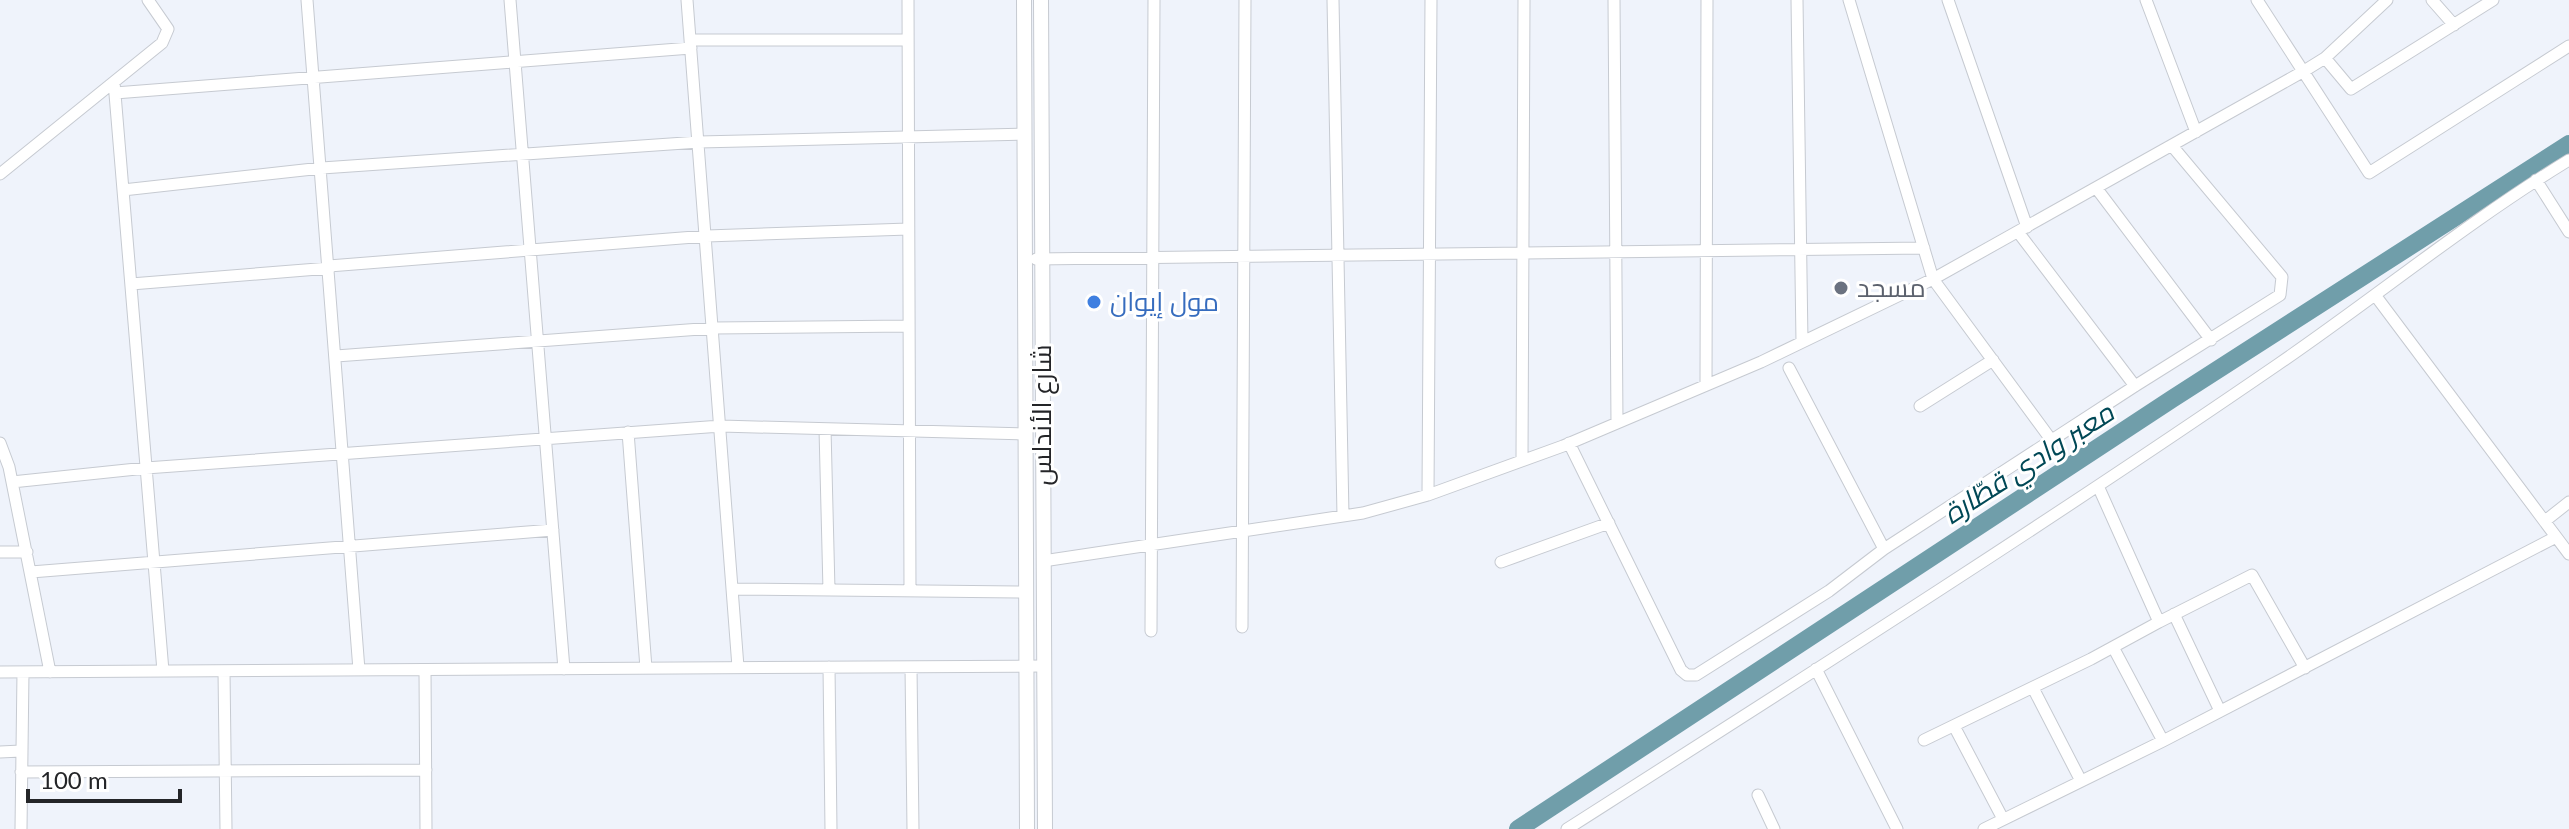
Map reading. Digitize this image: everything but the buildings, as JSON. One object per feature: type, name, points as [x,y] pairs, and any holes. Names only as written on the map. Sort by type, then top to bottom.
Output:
[{"type":"main road","name":"شارع الأندلس","points":[[1024,0],[1027,829]]},
{"type":"main road","name":"شارع الأندلس","points":[[1041,0],[1045,829]]},
{"type":"street","points":[[149,0],[157,0]]},
{"type":"street","points":[[0,174],[114,88],[166,36],[165,22],[149,0]]},
{"type":"street","points":[[307,0],[359,670]]},
{"type":"street","points":[[510,0],[564,669]]},
{"type":"street","points":[[687,0],[738,667]]},
{"type":"street","points":[[908,0],[910,591]]},
{"type":"street","points":[[1151,631],[1156,259],[1154,0]]},
{"type":"street","points":[[1242,627],[1245,531],[1245,0]]},
{"type":"street","points":[[1333,0],[1343,516]]},
{"type":"street","points":[[1428,495],[1431,0]]},
{"type":"street","points":[[1522,460],[1524,0]]},
{"type":"street","points":[[1614,0],[1617,423]]},
{"type":"street","points":[[1706,385],[1709,252],[1707,0]]},
{"type":"street","points":[[1797,0],[1802,342]]},
{"type":"street","points":[[1849,0],[1933,279],[2052,441]]},
{"type":"street","points":[[1948,0],[2022,230],[2135,386]]},
{"type":"street","points":[[2146,0],[2196,132]]},
{"type":"street","points":[[2257,0],[2369,173],[2569,46]]},
{"type":"street","points":[[1043,561],[1343,516],[1428,495],[1617,423],[1802,342],[1933,279],[2097,189],[2325,58],[2387,0]]},
{"type":"street","points":[[2432,0],[2454,25]]},
{"type":"street","points":[[2325,58],[2351,89],[2493,0]]},
{"type":"street","points":[[114,88],[315,78],[516,63],[691,44],[908,40]]},
{"type":"street","points":[[114,88],[163,671]]},
{"type":"street","points":[[123,190],[322,168],[699,142],[1024,134]]},
{"type":"street","points":[[1569,443],[1681,670],[1687,675],[1696,675],[1829,591],[1884,549],[2280,295],[2282,277],[2173,147]]},
{"type":"street","points":[[1567,829],[2098,486],[2569,160]]},
{"type":"street","points":[[2536,180],[2569,232]]},
{"type":"street","points":[[2097,189],[2211,340]]},
{"type":"street","points":[[131,284],[707,236],[908,229]]},
{"type":"street","points":[[1024,259],[1522,256],[1924,248]]},
{"type":"street","points":[[2375,295],[2569,554]]},
{"type":"street","points":[[336,356],[714,328],[909,326]]},
{"type":"street","points":[[1920,406],[1993,360]]},
{"type":"street","points":[[1789,368],[1884,549]]},
{"type":"street","points":[[12,482],[146,468],[721,426],[1024,434]]},
{"type":"street","points":[[825,429],[829,590]]},
{"type":"street","points":[[628,432],[646,668]]},
{"type":"street","points":[[0,443],[4,467],[12,482],[50,672]]},
{"type":"street","points":[[2098,486],[2159,622]]},
{"type":"street","points":[[2545,521],[2569,502]]},
{"type":"street","points":[[1501,562],[1609,523]]},
{"type":"street","points":[[31,572],[553,530]]},
{"type":"street","points":[[1984,829],[2163,741],[2556,537]]},
{"type":"street","points":[[0,552],[27,552]]},
{"type":"street","points":[[1924,740],[2033,688],[2252,575],[2305,668]]},
{"type":"street","points":[[733,589],[1026,592]]},
{"type":"street","points":[[2174,614],[2220,711]]},
{"type":"street","points":[[2113,647],[2163,741]]},
{"type":"street","points":[[0,672],[1042,666]]},
{"type":"street","points":[[829,667],[831,829]]},
{"type":"street","points":[[911,667],[913,829]]},
{"type":"street","points":[[1816,669],[1897,829]]},
{"type":"street","points":[[425,670],[426,829]]},
{"type":"street","points":[[224,671],[226,829]]},
{"type":"street","points":[[21,829],[23,672]]},
{"type":"street","points":[[2033,688],[2081,781]]},
{"type":"street","points":[[1954,726],[2003,819]]},
{"type":"street","points":[[0,752],[21,751]]},
{"type":"street","points":[[21,772],[426,770]]},
{"type":"street","points":[[1758,795],[1774,829]]},
{"type":"waterway","name":"معبر وادي قطّارة","points":[[1518,829],[2172,399],[2569,144]]},
{"type":"place","name":"مسجد","points":[[1841,288]]},
{"type":"place","name":"مول إيوان","points":[[1094,302]]}]
